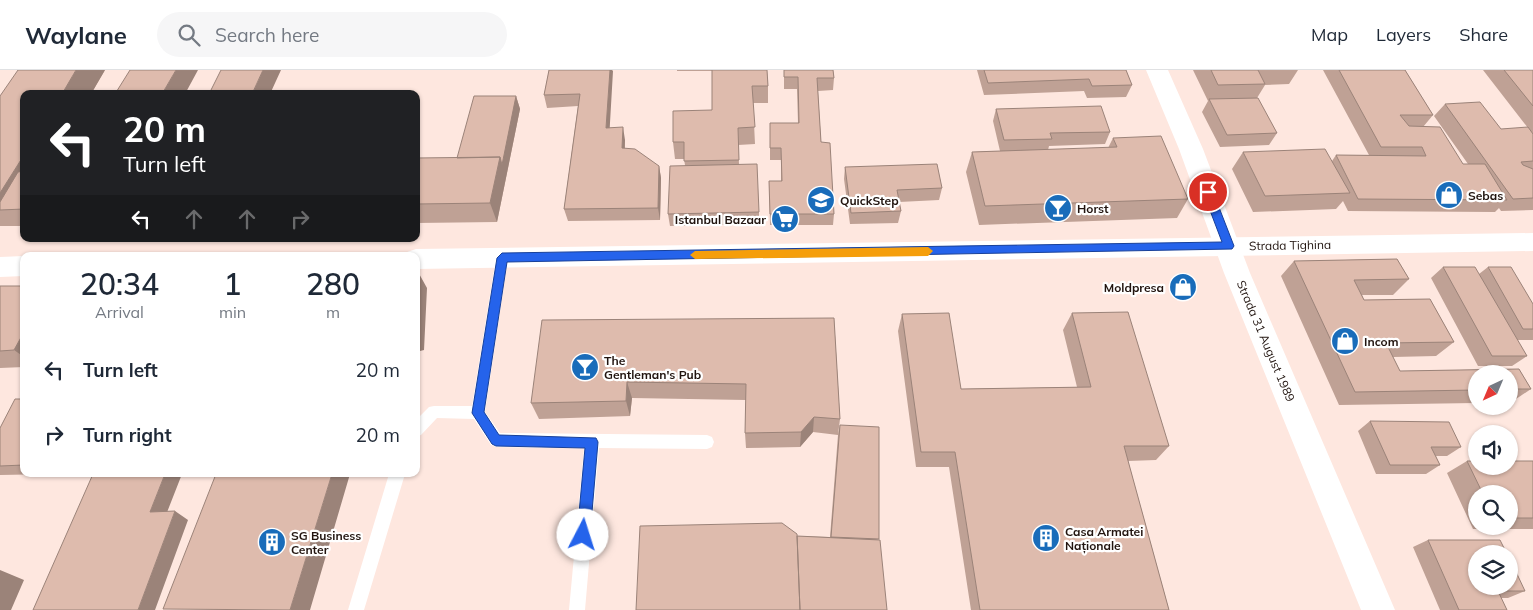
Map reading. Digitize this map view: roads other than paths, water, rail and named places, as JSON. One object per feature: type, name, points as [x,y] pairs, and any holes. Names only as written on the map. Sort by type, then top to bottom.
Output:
[{"type":"street","name":"Strada 31 August 1989","points":[[1157,70],[1191,149],[1237,273],[1378,610]]},
{"type":"street","name":"Strada Tighina","points":[[420,259],[1533,242]]},
{"type":"street","points":[[0,267],[20,266]]},
{"type":"lane","points":[[502,258],[478,413],[496,440],[707,442]]},
{"type":"lane","points":[[420,426],[434,412],[478,413]]},
{"type":"lane","points":[[576,610],[592,442]]},
{"type":"lane","points":[[356,610],[396,477]]},
{"type":"place","name":"Sebas","points":[[1449,195]]},
{"type":"place","name":"QuickStep","points":[[821,200]]},
{"type":"place","name":"Horst","points":[[1058,208]]},
{"type":"place","name":"Istanbul Bazaar","points":[[785,219]]},
{"type":"place","name":"Moldpresa","points":[[1183,287]]},
{"type":"place","name":"Incom","points":[[1345,341]]},
{"type":"place","name":"The Gentleman's Pub","points":[[585,367]]},
{"type":"place","name":"Casa Armatei Naționale","points":[[1046,538]]},
{"type":"place","name":"SG Business Center","points":[[272,542]]}]
